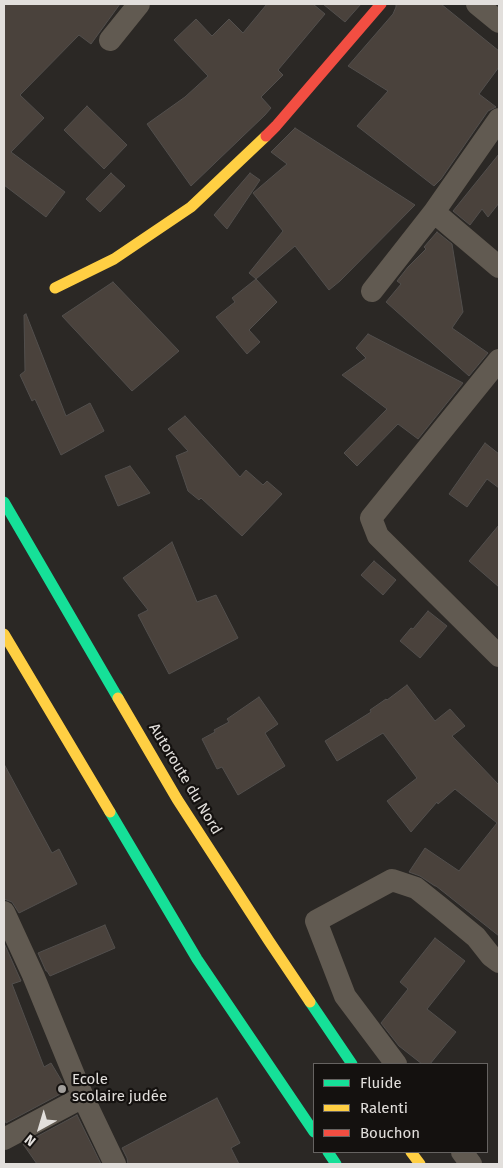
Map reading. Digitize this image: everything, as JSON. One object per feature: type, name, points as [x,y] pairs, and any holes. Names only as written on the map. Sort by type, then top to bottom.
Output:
[{"type":"main road","points":[[55,288],[114,259],[191,206],[276,126],[381,4]]},
{"type":"main road","name":"Autoroute du Nord","points":[[4,502],[177,799],[351,1063]]},
{"type":"main road","points":[[4,634],[197,959],[313,1131]]},
{"type":"main road","points":[[329,1153],[336,1164]]},
{"type":"main road","points":[[413,1153],[420,1164]]},
{"type":"street","points":[[110,40],[139,4]]},
{"type":"street","points":[[477,4],[499,22]]},
{"type":"street","points":[[372,291],[434,212],[499,119]]},
{"type":"street","points":[[434,212],[499,268]]},
{"type":"street","points":[[499,360],[371,518],[378,536],[499,656]]},
{"type":"street","points":[[395,1063],[345,996],[316,921],[392,880],[416,888],[497,954]]},
{"type":"street","points":[[4,912],[33,975],[82,1097],[115,1164]]},
{"type":"street","points":[[4,1139],[82,1097]]},
{"type":"street","points":[[463,1153],[471,1164]]},
{"type":"building","points":[[4,4],[120,4],[91,44],[79,35],[20,95],[44,118],[11,152],[65,192],[46,217],[4,185]]},
{"type":"building","points":[[267,4],[313,4],[325,14],[278,70],[283,75],[261,97],[271,108],[191,186],[147,124],[185,97],[208,76],[174,40],[196,19],[212,36],[229,19],[243,33]]},
{"type":"building","points":[[323,4],[361,4],[345,22]]},
{"type":"building","points":[[396,4],[441,4],[499,51],[499,67],[479,94],[496,107],[488,111],[441,179],[434,186],[357,126],[388,91],[348,66],[393,14]]},
{"type":"building","points":[[87,106],[127,145],[104,169],[64,130]]},
{"type":"building","points":[[295,128],[415,205],[329,290],[295,246],[256,279],[249,273],[283,231],[253,193],[287,164],[271,152]]},
{"type":"building","points":[[499,154],[499,203],[488,217],[482,209],[470,225],[453,211]]},
{"type":"building","points":[[111,173],[125,186],[100,212],[86,199]]},
{"type":"building","points":[[250,173],[260,180],[227,229],[214,215]]},
{"type":"building","points":[[437,232],[452,244],[463,312],[452,328],[488,353],[469,376],[386,302],[401,284],[397,281],[426,249],[424,247]]},
{"type":"building","points":[[256,279],[277,302],[249,330],[260,342],[247,354],[216,317],[235,302],[232,298]]},
{"type":"building","points":[[113,282],[179,351],[132,391],[62,316]]},
{"type":"building","points":[[26,314],[66,416],[90,403],[104,431],[61,455],[35,399],[32,401],[20,375],[25,371],[24,315]]},
{"type":"building","points":[[368,334],[463,383],[418,439],[398,424],[357,466],[344,453],[387,409],[342,375],[366,358],[356,348]]},
{"type":"building","points":[[185,416],[240,477],[246,470],[263,485],[267,481],[282,494],[242,536],[201,498],[199,500],[188,491],[176,456],[188,451],[168,429]]},
{"type":"building","points":[[485,443],[499,454],[499,488],[487,479],[467,507],[449,494]]},
{"type":"building","points":[[130,466],[150,493],[118,506],[105,476]]},
{"type":"building","points":[[499,525],[499,587],[469,561]]},
{"type":"building","points":[[172,542],[197,602],[216,595],[238,638],[169,674],[138,615],[148,610],[123,578]]},
{"type":"building","points":[[374,561],[396,580],[383,595],[361,575]]},
{"type":"building","points":[[428,611],[447,626],[420,658],[400,641]]},
{"type":"building","points":[[407,685],[435,721],[450,709],[465,726],[452,736],[499,785],[499,936],[436,886],[420,876],[409,872],[425,848],[459,871],[497,823],[455,789],[438,804],[437,802],[411,832],[387,801],[417,778],[383,733],[337,761],[325,741],[371,712],[370,710]]},
{"type":"building","points":[[259,697],[278,724],[265,733],[285,766],[238,795],[222,767],[217,769],[202,739],[229,722],[227,719]]},
{"type":"building","points":[[4,764],[52,853],[59,849],[77,884],[19,913],[12,902],[4,899]]},
{"type":"building","points":[[105,925],[115,948],[50,976],[38,953]]},
{"type":"building","points":[[435,938],[465,961],[427,1009],[456,1032],[431,1063],[421,1063],[399,1046],[381,1023],[408,989],[400,982]]},
{"type":"building","points":[[4,943],[21,981],[12,984],[44,1067],[51,1063],[66,1091],[6,1123],[4,1118]]},
{"type":"building","points":[[217,1098],[240,1143],[231,1148],[239,1164],[128,1164],[122,1148]]},
{"type":"building","points":[[77,1115],[101,1164],[37,1164],[23,1144]]},
{"type":"traffic: fast","points":[[4,502],[118,698]]},
{"type":"traffic: fast","points":[[110,812],[197,959],[313,1131]]},
{"type":"traffic: fast","points":[[310,1002],[351,1063]]},
{"type":"traffic: fast","points":[[329,1153],[336,1164]]},
{"type":"traffic: slow","points":[[55,288],[114,259],[191,207],[266,136]]},
{"type":"traffic: slow","points":[[4,634],[110,812]]},
{"type":"traffic: slow","points":[[118,698],[177,799],[310,1002]]},
{"type":"traffic: slow","points":[[412,1153],[420,1164]]},
{"type":"traffic: jam","points":[[266,136],[381,4]]},
{"type":"place","name":"Ecole scolaire judée","points":[[62,1089]]}]
